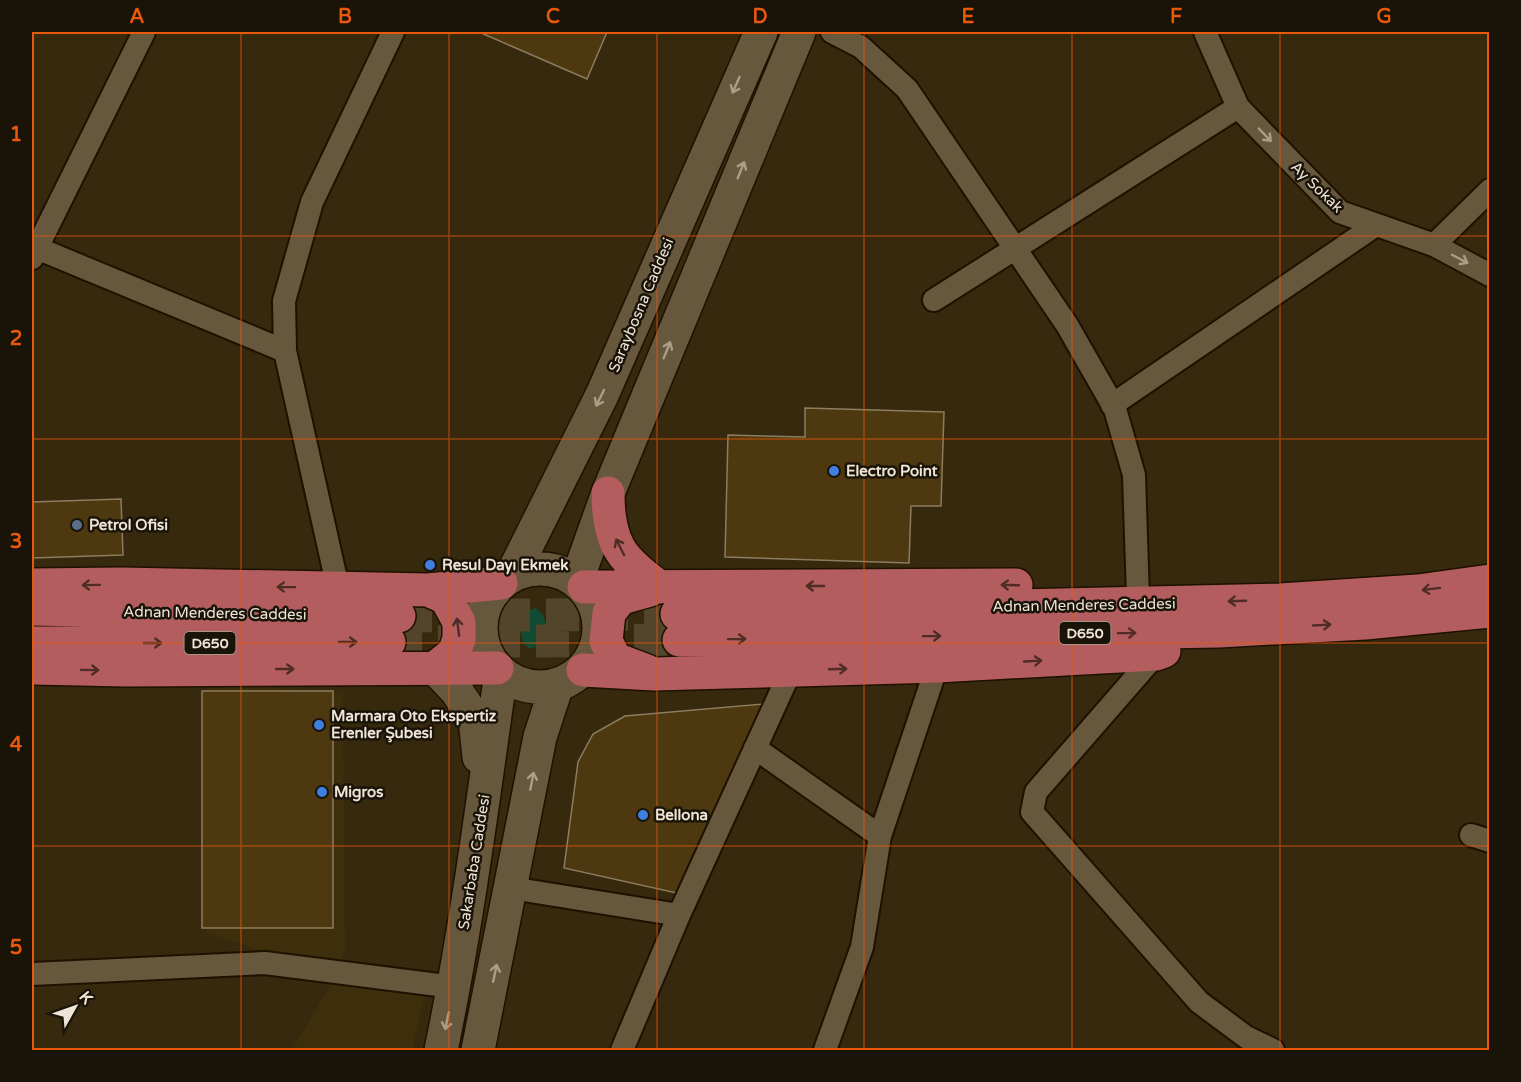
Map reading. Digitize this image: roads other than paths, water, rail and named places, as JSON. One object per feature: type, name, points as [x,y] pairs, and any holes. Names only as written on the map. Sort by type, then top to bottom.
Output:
[{"type":"main road","name":"Saraybosna Caddesi","points":[[506,579],[602,395],[761,32]]},
{"type":"main road","points":[[580,584],[608,493],[799,32]]},
{"type":"main road","points":[[608,493],[608,518],[626,559],[659,587]]},
{"type":"main road","points":[[32,585],[121,584],[428,590],[506,579],[528,569],[545,568],[562,572],[580,584],[593,600],[598,614],[600,629],[598,644],[592,658],[570,678],[540,737],[478,1050]]},
{"type":"main road","points":[[506,579],[488,599],[481,618],[481,638],[488,657],[499,670],[518,683],[537,688],[570,678],[937,666],[1156,654],[1220,631]]},
{"type":"main road","name":"Adnan Menderes Caddesi","points":[[1490,582],[1418,591],[1280,600],[678,627],[1220,631],[1365,623],[1490,611]]},
{"type":"main road","points":[[580,584],[659,587],[1007,585],[1073,588],[1173,603]]},
{"type":"main road","points":[[654,674],[615,659],[606,641],[609,613],[621,598],[659,587]]},
{"type":"main road","points":[[428,590],[446,598],[459,622],[459,639],[454,653],[435,668]]},
{"type":"main road","name":"Adnan Menderes Caddesi","points":[[32,609],[394,629],[32,644]]},
{"type":"main road","points":[[32,668],[499,670]]},
{"type":"main road","points":[[435,668],[456,690],[475,719],[484,801]]},
{"type":"main road","name":"Sakarbaba Caddesi","points":[[441,1050],[454,987],[484,801],[499,670]]},
{"type":"street","points":[[144,32],[33,251],[285,351]]},
{"type":"street","points":[[338,588],[285,351],[284,301],[312,202],[393,32]]},
{"type":"street","points":[[832,32],[861,47],[907,89],[1067,325],[1112,405],[1134,475],[1137,598]]},
{"type":"street","name":"Ay Sokak","points":[[1205,32],[1238,107],[1340,212],[1434,245],[1490,274]]},
{"type":"street","points":[[934,300],[1238,107]]},
{"type":"street","points":[[1434,245],[1490,190]]},
{"type":"street","points":[[1112,405],[1376,225]]},
{"type":"street","points":[[1156,654],[1036,792],[1032,812],[1199,1002],[1243,1044],[1273,1050]]},
{"type":"street","points":[[825,1050],[862,947],[880,836],[937,666]]},
{"type":"street","points":[[622,1050],[678,915],[791,670]]},
{"type":"street","points":[[755,748],[880,836]]},
{"type":"street","points":[[511,888],[678,915]]},
{"type":"street","points":[[32,974],[265,963],[454,987]]},
{"type":"tunnel","points":[[399,616],[677,614]]},
{"type":"tunnel","points":[[389,642],[679,640]]},
{"type":"place","name":"Electro Point","points":[[834,471]]},
{"type":"place","name":"Petrol Ofisi","points":[[77,525]]},
{"type":"place","name":"Resul Dayı Ekmek","points":[[430,565]]},
{"type":"place","name":"Marmara Oto Ekspertiz Erenler Şubesi","points":[[319,725]]},
{"type":"place","name":"Migros","points":[[322,792]]},
{"type":"place","name":"Bellona","points":[[643,815]]}]
